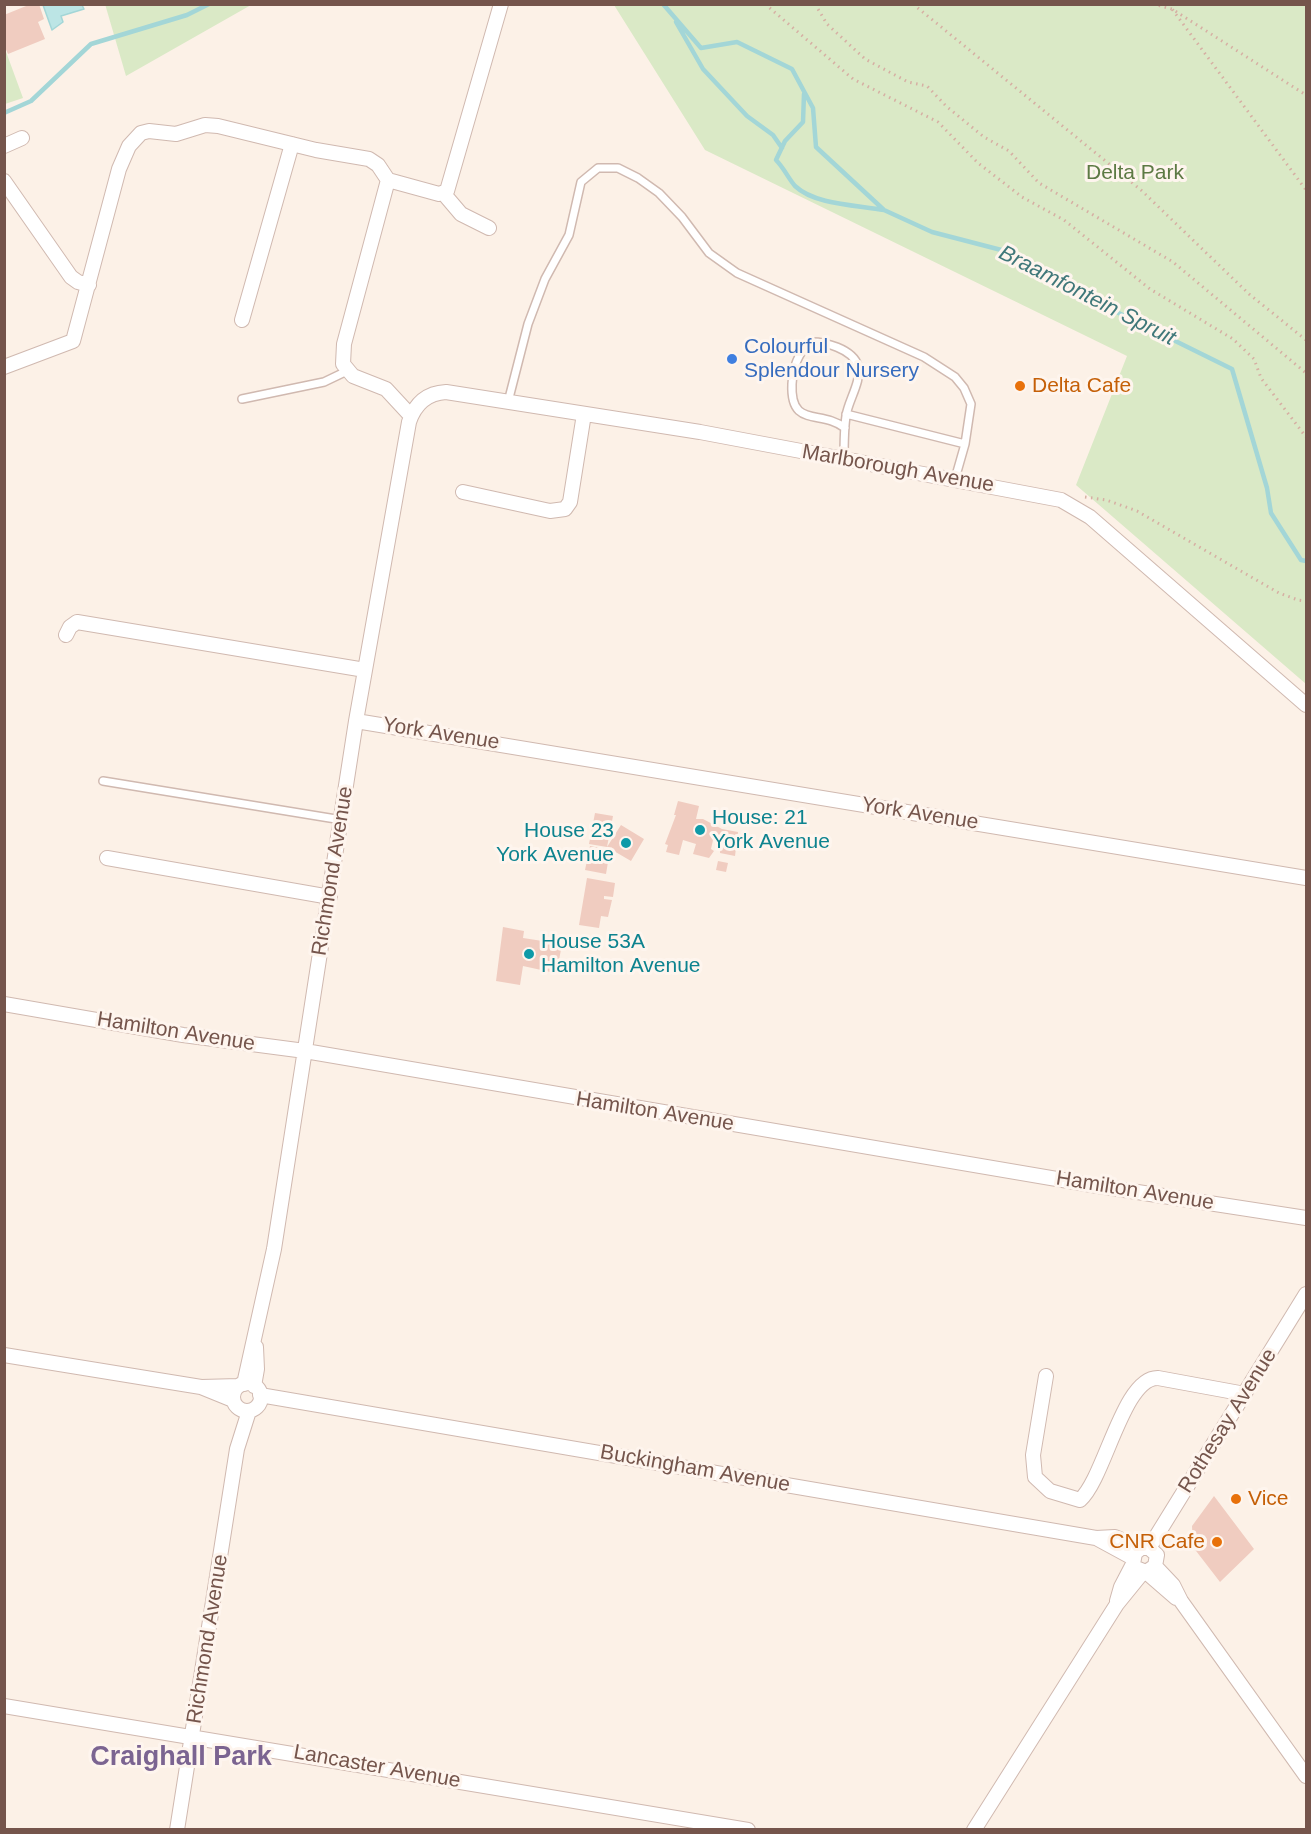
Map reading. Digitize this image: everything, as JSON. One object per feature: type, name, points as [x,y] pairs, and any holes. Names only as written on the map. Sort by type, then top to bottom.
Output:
[{"type":"street","points":[[444,194],[447,191],[501,4]]},
{"type":"street","points":[[4,367],[73,340],[119,170],[129,146],[141,133],[149,131],[176,134],[211,125],[369,159],[378,165],[388,180],[444,194],[461,214],[489,228]]},
{"type":"street","points":[[4,146],[22,138]]},
{"type":"street","points":[[242,320],[292,144]]},
{"type":"street","points":[[388,180],[344,344],[344,364],[347,370],[358,379],[386,389],[411,416]]},
{"type":"street","points":[[4,181],[71,277],[89,285]]},
{"type":"street","name":"Marlborough Avenue","points":[[420,402],[435,393],[446,392],[844,459],[1061,500],[1097,522],[1306,705]]},
{"type":"street","name":"Richmond Avenue","points":[[177,1830],[237,1449],[274,1249],[356,721],[411,416],[420,402]]},
{"type":"street","points":[[463,492],[550,512],[565,509],[570,502],[584,414]]},
{"type":"street","points":[[66,635],[70,627],[77,622],[365,670]]},
{"type":"street","name":"York Avenue","points":[[356,721],[1306,878]]},
{"type":"street","points":[[107,858],[330,897]]},
{"type":"street","name":"Hamilton Avenue","points":[[4,1004],[183,1035],[305,1051],[1092,1185],[1306,1218]]},
{"type":"street","name":"Rothesay Avenue","points":[[974,1830],[1117,1604],[1121,1587],[1143,1561],[1306,1294]]},
{"type":"street","name":"Buckingham Avenue","points":[[4,1355],[1096,1538],[1143,1561],[1173,1585],[1181,1600],[1306,1776]]},
{"type":"street","points":[[1046,1376],[1033,1455],[1035,1477],[1050,1491],[1080,1500],[1132,1398],[1149,1378],[1245,1394]]},
{"type":"street","name":"Lancaster Avenue","points":[[4,1706],[748,1830]]},
{"type":"lane","points":[[508,402],[528,324],[545,279],[569,235],[581,182],[590,172],[607,167],[627,172],[659,193],[682,217],[709,254],[737,273],[834,314],[940,365],[955,377],[969,395],[970,416],[955,479]]},
{"type":"lane","points":[[844,459],[846,414],[857,381],[858,366],[852,357],[842,350],[820,341],[810,342],[799,354],[793,369],[791,398],[794,406],[807,415],[832,421],[845,428]]},
{"type":"lane","points":[[242,399],[324,382],[347,370]]},
{"type":"lane","points":[[846,414],[965,444]]},
{"type":"lane","points":[[103,781],[342,820]]},
{"type":"path","points":[[765,4],[853,79],[938,122],[978,163],[1022,197],[1064,220],[1150,289],[1233,339],[1254,359],[1261,378],[1272,395],[1306,437]]},
{"type":"path","points":[[815,4],[827,24],[865,59],[908,82],[927,86],[946,106],[984,137],[1009,151],[1039,183],[1173,262],[1306,373]]},
{"type":"path","points":[[913,4],[1141,190],[1249,294],[1306,340]]},
{"type":"path","points":[[1153,4],[1173,7],[1306,95]]},
{"type":"path","points":[[1173,7],[1306,190]]},
{"type":"path","points":[[1061,500],[1086,497],[1137,511],[1280,593],[1306,601]]},
{"type":"green space","points":[[105,4],[251,4],[251,5],[126,76]]},
{"type":"green space","name":"Delta Park","points":[[614,5],[1306,5],[1306,684],[1076,485],[1127,356],[705,150]]},
{"type":"green space","points":[[5,49],[23,98],[4,104]]},
{"type":"water","points":[[43,5],[82,5],[84,9],[61,16],[63,22],[52,30]]},
{"type":"building","points":[[31,4],[39,4],[44,19],[38,22],[45,39],[8,54],[4,45],[4,15]]},
{"type":"building","name":"House: 21 York Avenue","points":[[678,801],[699,806],[696,819],[703,819],[722,829],[738,832],[735,856],[720,853],[721,842],[713,840],[711,849],[714,851],[709,858],[693,854],[696,844],[683,840],[679,855],[666,852],[668,845],[665,844],[676,815],[674,815]]},
{"type":"building","points":[[595,813],[613,816],[607,847],[589,844]]},
{"type":"building","name":"House 23 York Avenue","points":[[621,825],[644,839],[631,861],[607,847]]},
{"type":"building","points":[[590,846],[610,850],[606,874],[585,870]]},
{"type":"building","points":[[718,861],[728,863],[726,872],[716,870]]},
{"type":"building","points":[[587,878],[615,883],[613,897],[604,896],[604,899],[612,900],[608,917],[601,916],[599,928],[579,925]]},
{"type":"building","name":"House 53A Hamilton Avenue","points":[[503,927],[524,931],[523,938],[562,944],[557,971],[555,973],[523,966],[520,985],[496,981]]},
{"type":"building","points":[[1214,1496],[1254,1549],[1220,1582],[1193,1547],[1192,1526]]},
{"type":"waterway","points":[[4,113],[31,101],[91,44],[187,15],[209,4]]},
{"type":"waterway","name":"Braamfontein Spruit","points":[[663,4],[701,48],[737,42],[792,69],[813,108],[816,147],[884,210],[932,232],[1009,252],[1068,288],[1232,369],[1267,488],[1271,513],[1301,560],[1306,561]]},
{"type":"waterway","points":[[676,22],[703,69],[747,116],[773,135],[782,148]]},
{"type":"waterway","points":[[804,94],[803,122],[785,141],[776,160],[795,186],[803,192],[825,201],[884,210]]},
{"type":"place","name":"Colourful Splendour Nursery","points":[[732,359]]},
{"type":"place","name":"Delta Cafe","points":[[1020,386]]},
{"type":"place","name":"House: 21 York Avenue","points":[[700,830]]},
{"type":"place","name":"House 23 York Avenue","points":[[626,843]]},
{"type":"place","name":"House 53A Hamilton Avenue","points":[[529,954]]},
{"type":"place","name":"Vice","points":[[1236,1499]]},
{"type":"place","name":"CNR Cafe","points":[[1217,1542]]},
{"type":"district","name":"Craighall Park","points":[[181,1758]]}]
